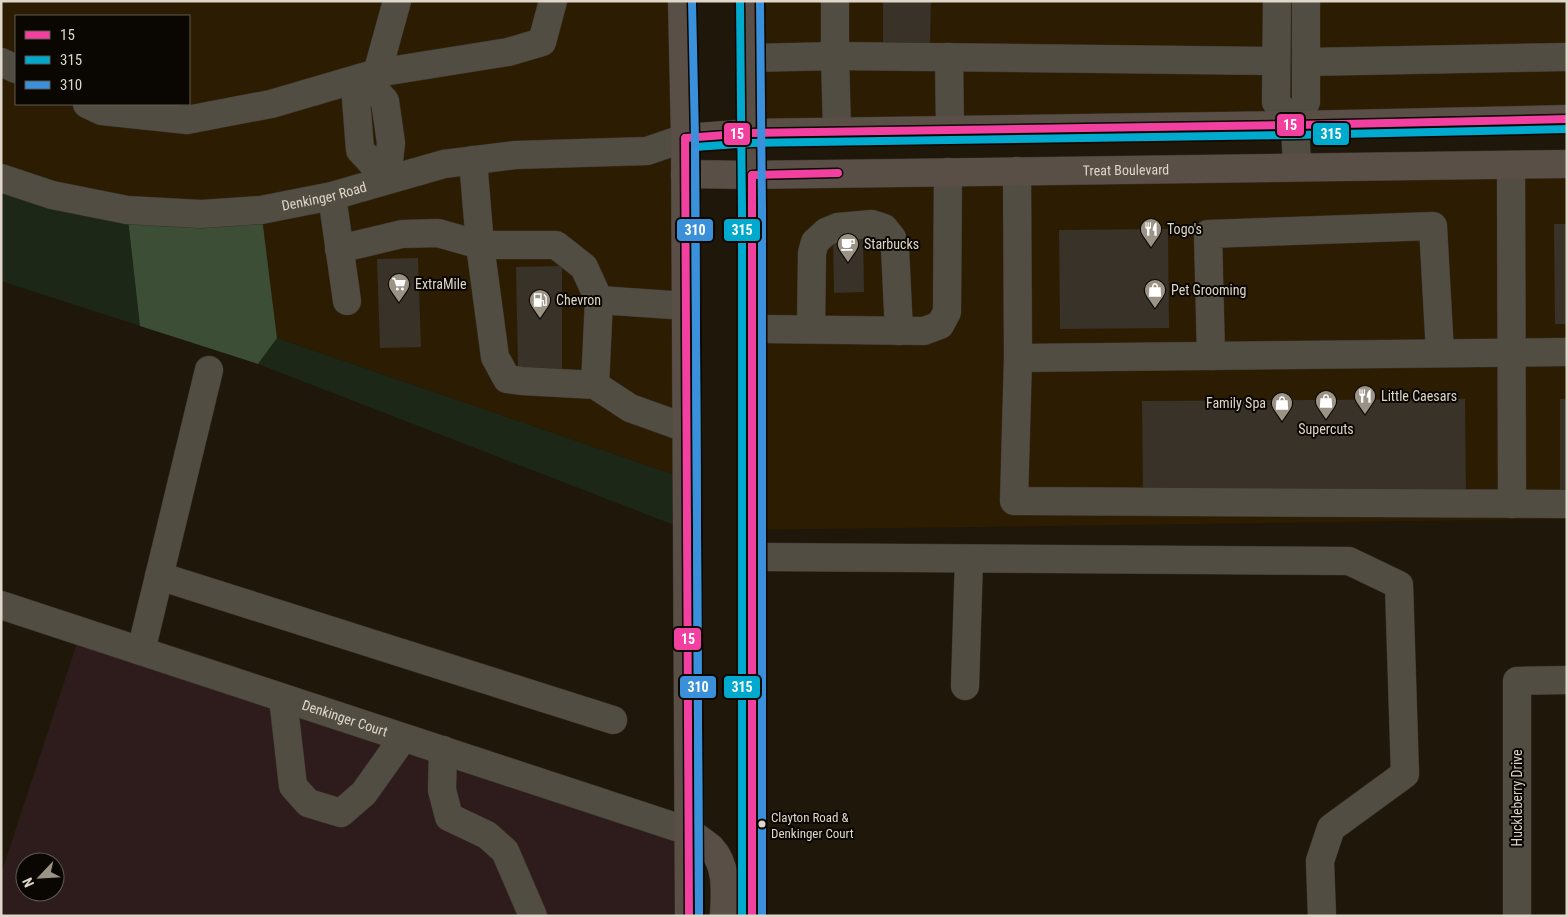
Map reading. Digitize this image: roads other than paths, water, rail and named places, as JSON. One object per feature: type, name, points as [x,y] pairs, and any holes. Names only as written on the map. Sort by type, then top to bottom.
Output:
[{"type":"main road","points":[[682,1],[685,138],[689,916]]},
{"type":"main road","points":[[750,1],[752,132],[752,916]]},
{"type":"main road","points":[[685,138],[752,132],[1567,120]]},
{"type":"main road","points":[[1511,165],[1530,150],[1567,149]]},
{"type":"main road","name":"Treat Boulevard","points":[[685,174],[752,175],[1567,164]]},
{"type":"main road","points":[[688,832],[711,848],[722,866],[725,885],[724,916]]},
{"type":"street","points":[[387,180],[360,150],[356,99],[375,80],[397,1]]},
{"type":"street","points":[[89,105],[102,111],[187,120],[271,104],[508,52],[542,42],[553,1]]},
{"type":"street","points":[[835,1],[836,131]]},
{"type":"street","points":[[1277,1],[1276,102],[1295,125]]},
{"type":"street","points":[[1297,167],[1295,125],[1306,102],[1306,1]]},
{"type":"street","points":[[751,58],[835,56],[1276,61]]},
{"type":"street","points":[[949,57],[950,130]]},
{"type":"street","points":[[1306,62],[1567,57]]},
{"type":"street","points":[[1,62],[15,69]]},
{"type":"street","name":"Denkinger Road","points":[[1,178],[52,195],[127,210],[201,214],[251,211],[332,196],[444,164],[515,155],[646,151],[685,138]]},
{"type":"street","points":[[646,151],[685,174]]},
{"type":"street","points":[[473,160],[480,245],[495,357],[507,379],[595,385],[630,408],[686,428]]},
{"type":"street","points":[[1511,165],[1512,504]]},
{"type":"street","points":[[1017,171],[1018,358],[1014,501],[1567,504]]},
{"type":"street","points":[[752,329],[924,332],[940,325],[947,312],[948,172]]},
{"type":"street","points":[[332,196],[347,301]]},
{"type":"street","points":[[811,330],[812,253],[815,242],[826,232],[838,226],[872,224],[884,228],[892,238],[895,249],[898,331]]},
{"type":"street","points":[[1211,356],[1208,234],[1434,226],[1440,353]]},
{"type":"street","points":[[340,249],[402,234],[438,233],[480,245],[556,245],[584,267],[599,300],[595,385]]},
{"type":"street","points":[[599,300],[686,306]]},
{"type":"street","points":[[1018,358],[1567,352]]},
{"type":"street","points":[[141,651],[209,370]]},
{"type":"street","points":[[752,557],[1349,561],[1399,585],[1405,774],[1332,828],[1320,861],[1322,916]]},
{"type":"street","points":[[965,686],[969,559]]},
{"type":"street","points":[[159,576],[614,720]]},
{"type":"street","name":"Denkinger Court","points":[[1,605],[688,832]]},
{"type":"street","name":"Huckleberry Drive","points":[[1517,916],[1516,681],[1567,680]]},
{"type":"street","points":[[283,698],[293,786],[308,803],[341,813],[364,793],[403,738]]},
{"type":"street","points":[[442,750],[442,790],[448,817],[487,835],[505,851],[533,916]]},
{"type":"place","name":"Togo's","points":[[1151,248]]},
{"type":"place","name":"Starbucks","points":[[848,263]]},
{"type":"place","name":"ExtraMile","points":[[399,303]]},
{"type":"place","name":"Pet Grooming","points":[[1155,309]]},
{"type":"place","name":"Chevron","points":[[540,319]]},
{"type":"place","name":"Little Caesars","points":[[1365,415]]},
{"type":"place","name":"Supercuts","points":[[1326,420]]},
{"type":"place","name":"Family Spa","points":[[1282,422]]},
{"type":"place","name":"Clayton Road & Denkinger Court","points":[[762,824]]}]
